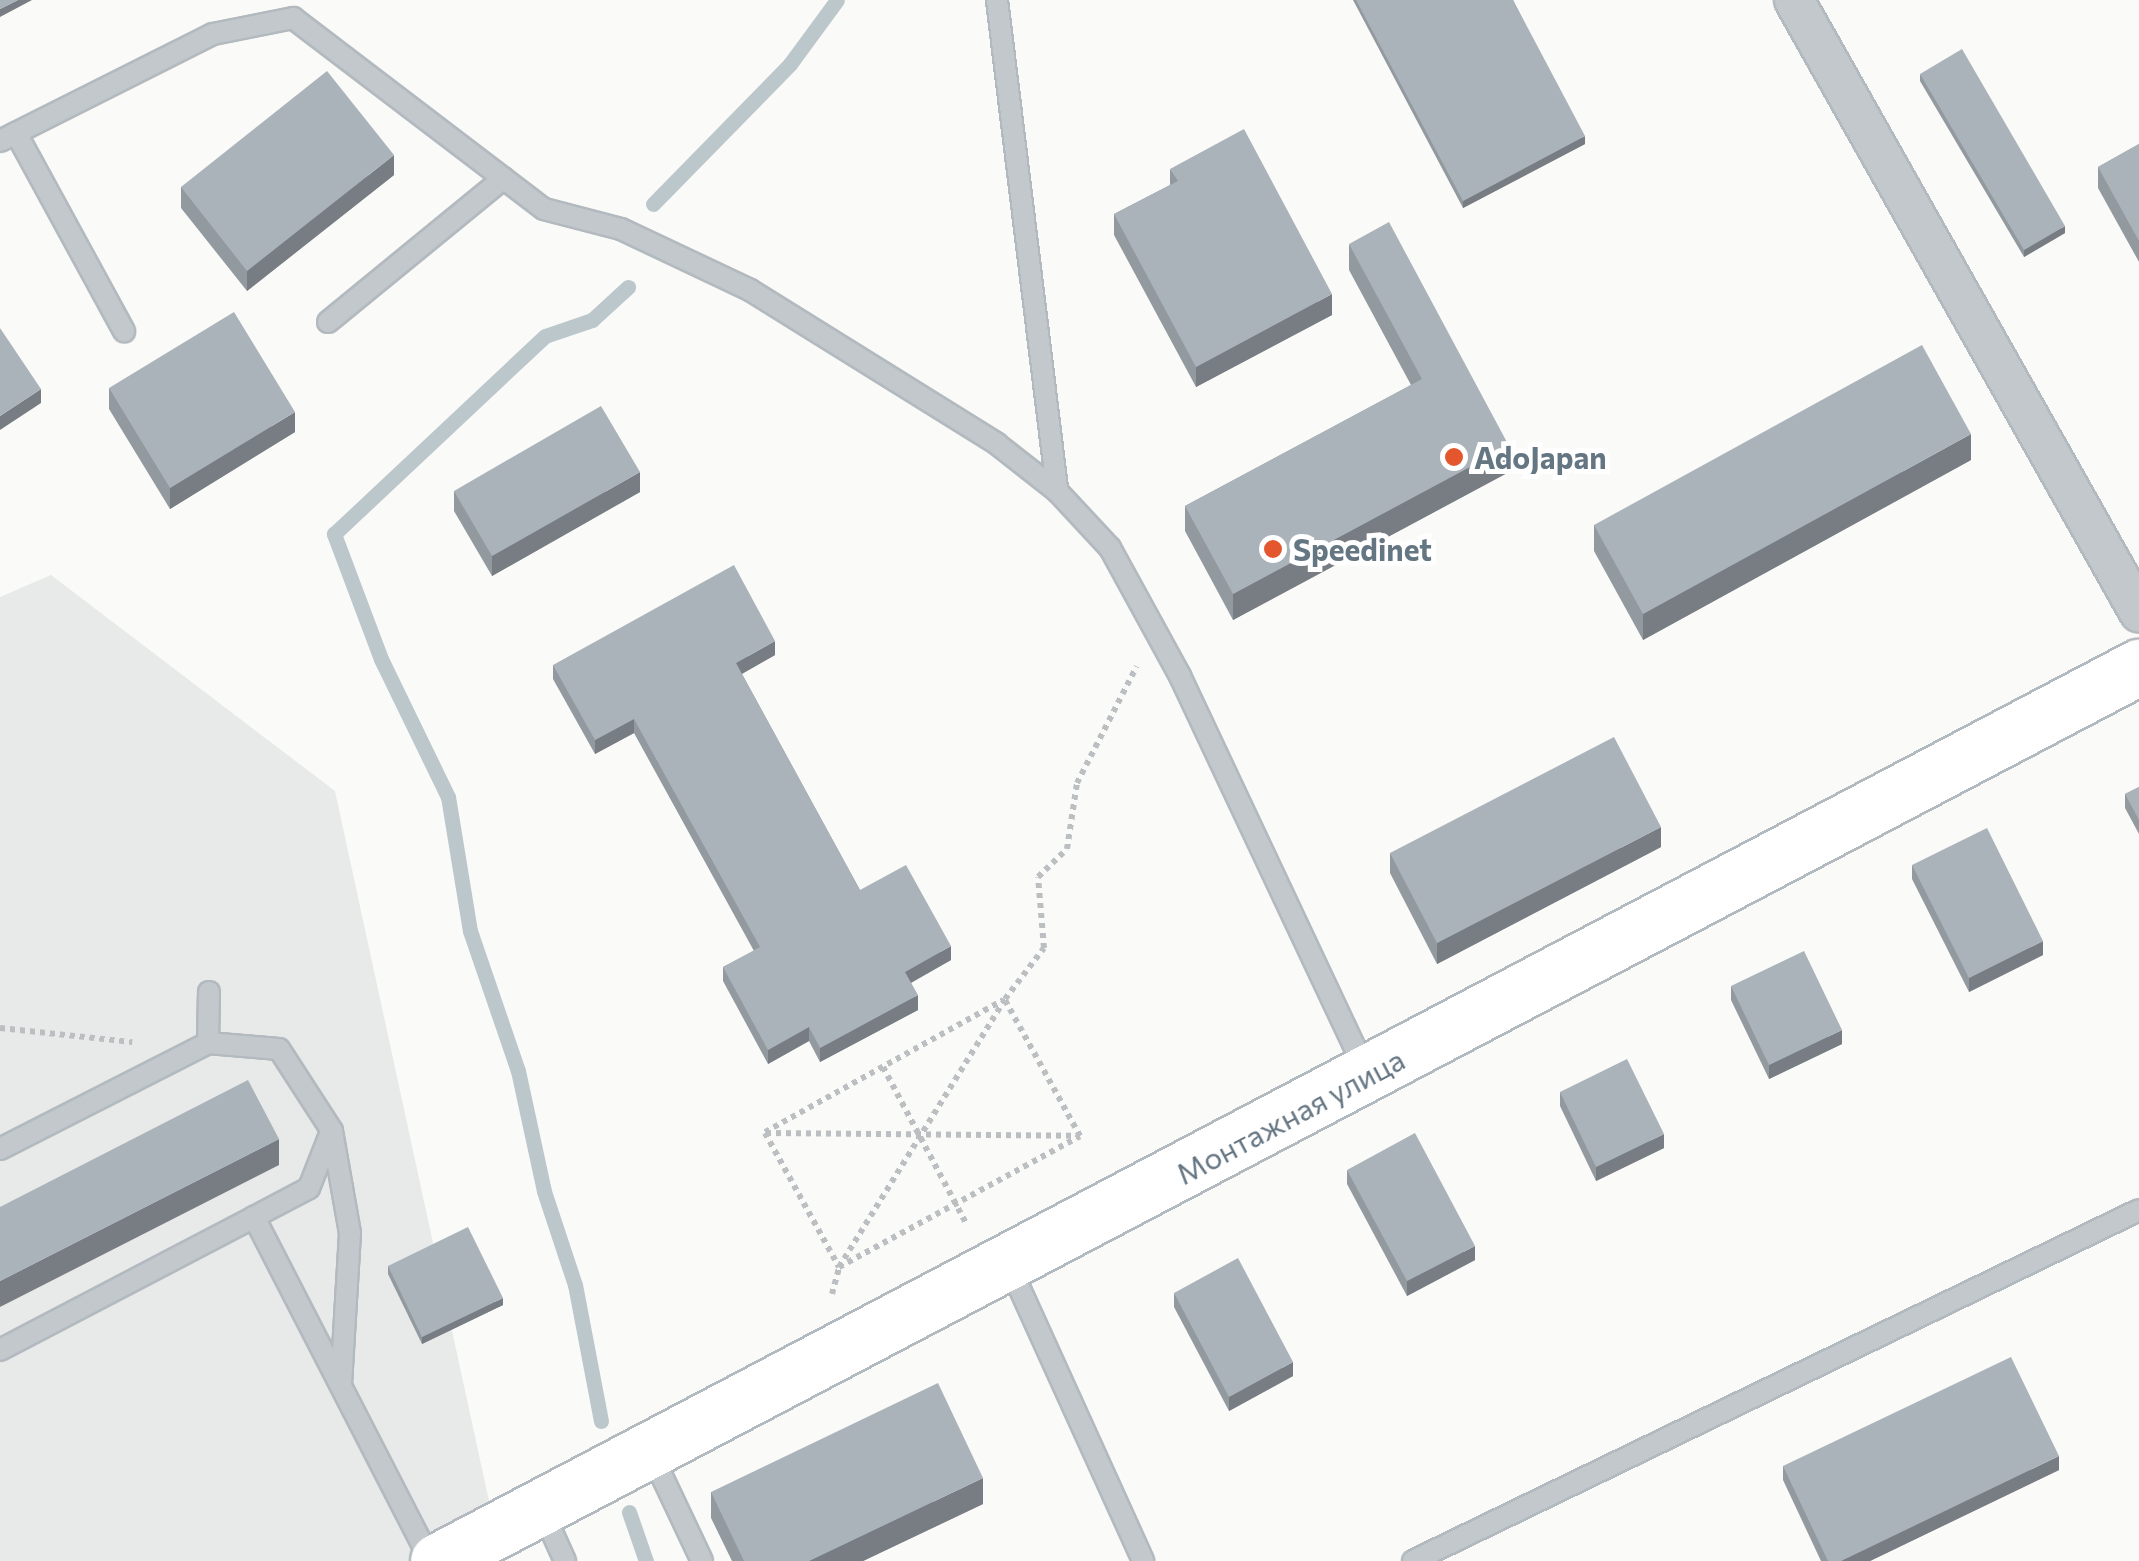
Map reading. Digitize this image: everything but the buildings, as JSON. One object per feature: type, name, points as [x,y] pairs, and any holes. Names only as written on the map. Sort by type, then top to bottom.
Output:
[{"type":"street","points":[[1794,0],[2139,612]]},
{"type":"street","name":"Монтажная улица","points":[[434,1561],[1368,1076],[2139,667]]},
{"type":"lane","points":[[997,0],[1058,491]]},
{"type":"lane","points":[[124,331],[8,137],[213,34],[293,9],[544,209],[622,229],[750,290],[997,444],[1058,491],[1110,548],[1180,676],[1368,1076]]},
{"type":"lane","points":[[328,322],[504,178]]},
{"type":"lane","points":[[208,1043],[209,992]]},
{"type":"lane","points":[[0,1149],[208,1043],[279,1049],[332,1130],[350,1234],[340,1386]]},
{"type":"lane","points":[[0,1350],[310,1188],[332,1130]]},
{"type":"lane","points":[[1413,1561],[2139,1210]]},
{"type":"lane","points":[[254,1217],[434,1561]]},
{"type":"lane","points":[[1008,1264],[1142,1561]]},
{"type":"lane","points":[[650,1451],[702,1561]]},
{"type":"lane","points":[[541,1508],[564,1561]]},
{"type":"path","points":[[839,1268],[1004,1000],[1044,948],[1038,877],[1067,849],[1077,783],[1140,662]]},
{"type":"path","points":[[765,1133],[1004,1000]]},
{"type":"path","points":[[1004,1000],[1080,1136]]},
{"type":"path","points":[[0,1028],[93,1041],[208,1043]]},
{"type":"path","points":[[883,1067],[957,1203]]},
{"type":"path","points":[[765,1133],[1080,1136]]},
{"type":"path","points":[[765,1133],[839,1268]]},
{"type":"path","points":[[839,1268],[1080,1136]]},
{"type":"shaded area","points":[[51,575],[335,791],[502,1561],[0,1561],[0,597]]},
{"type":"waterway","points":[[653,204],[790,64],[837,0]]},
{"type":"waterway","points":[[601,1421],[575,1285],[544,1191],[518,1071],[470,931],[448,797],[381,659],[334,534],[545,336],[592,320],[628,287]]},
{"type":"waterway","points":[[629,1512],[646,1561]]},
{"type":"place","name":"AdoJapan","points":[[1454,457]]},
{"type":"place","name":"Speedinet","points":[[1273,549]]}]
